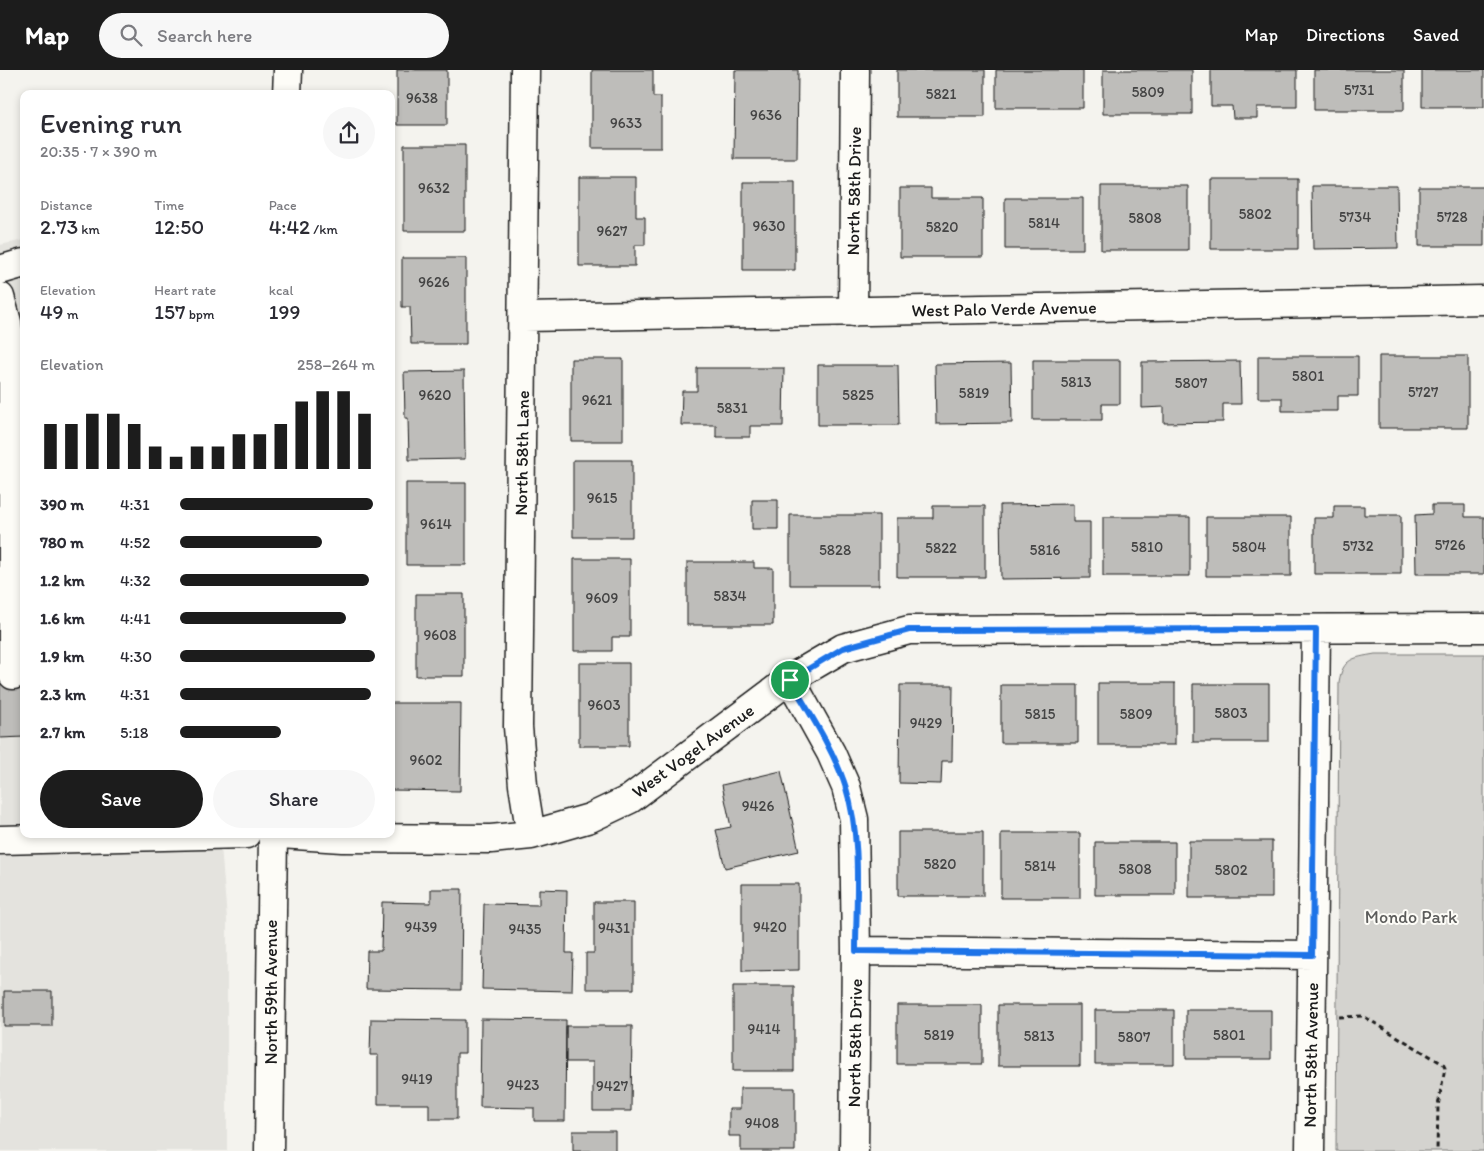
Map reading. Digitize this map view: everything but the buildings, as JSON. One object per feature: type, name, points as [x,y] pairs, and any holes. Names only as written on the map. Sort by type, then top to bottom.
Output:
[{"type":"street","points":[[288,70],[288,90]]},
{"type":"street","name":"North 58th Lane","points":[[526,70],[518,727],[523,785],[531,836]]},
{"type":"street","name":"North 58th Drive","points":[[853,312],[856,70]]},
{"type":"street","points":[[0,270],[20,264]]},
{"type":"street","points":[[0,297],[7,322],[13,370],[13,675]]},
{"type":"street","name":"West Palo Verde Avenue","points":[[524,317],[1484,300]]},
{"type":"street","name":"West Vogel Avenue","points":[[342,838],[444,840],[531,836],[590,818],[630,798],[790,680],[843,648],[909,630],[1484,628]]},
{"type":"street","name":"North 58th Avenue","points":[[1310,1151],[1316,629]]},
{"type":"street","name":"North 58th Drive","points":[[790,680],[831,753],[846,787],[854,819],[856,951],[854,1151]]},
{"type":"street","points":[[0,840],[82,838]]},
{"type":"street","name":"North 59th Avenue","points":[[270,1151],[273,838]]},
{"type":"street","points":[[856,951],[1312,955]]},
{"type":"path","points":[[1311,1017],[1363,1016],[1443,1064],[1445,1068],[1436,1136],[1437,1151]]},
{"type":"shaded area","points":[[20,241],[20,838],[220,838],[227,919],[227,1151],[0,1151],[0,245]]},
{"type":"green space","name":"Mondo Park","points":[[1375,654],[1484,654],[1484,1151],[1336,1151],[1339,682],[1343,668],[1350,660]]},
{"type":"route","points":[[1316,629],[1312,955],[856,951],[854,819],[846,787],[831,753],[790,680],[843,648],[909,630],[1316,629]]}]
